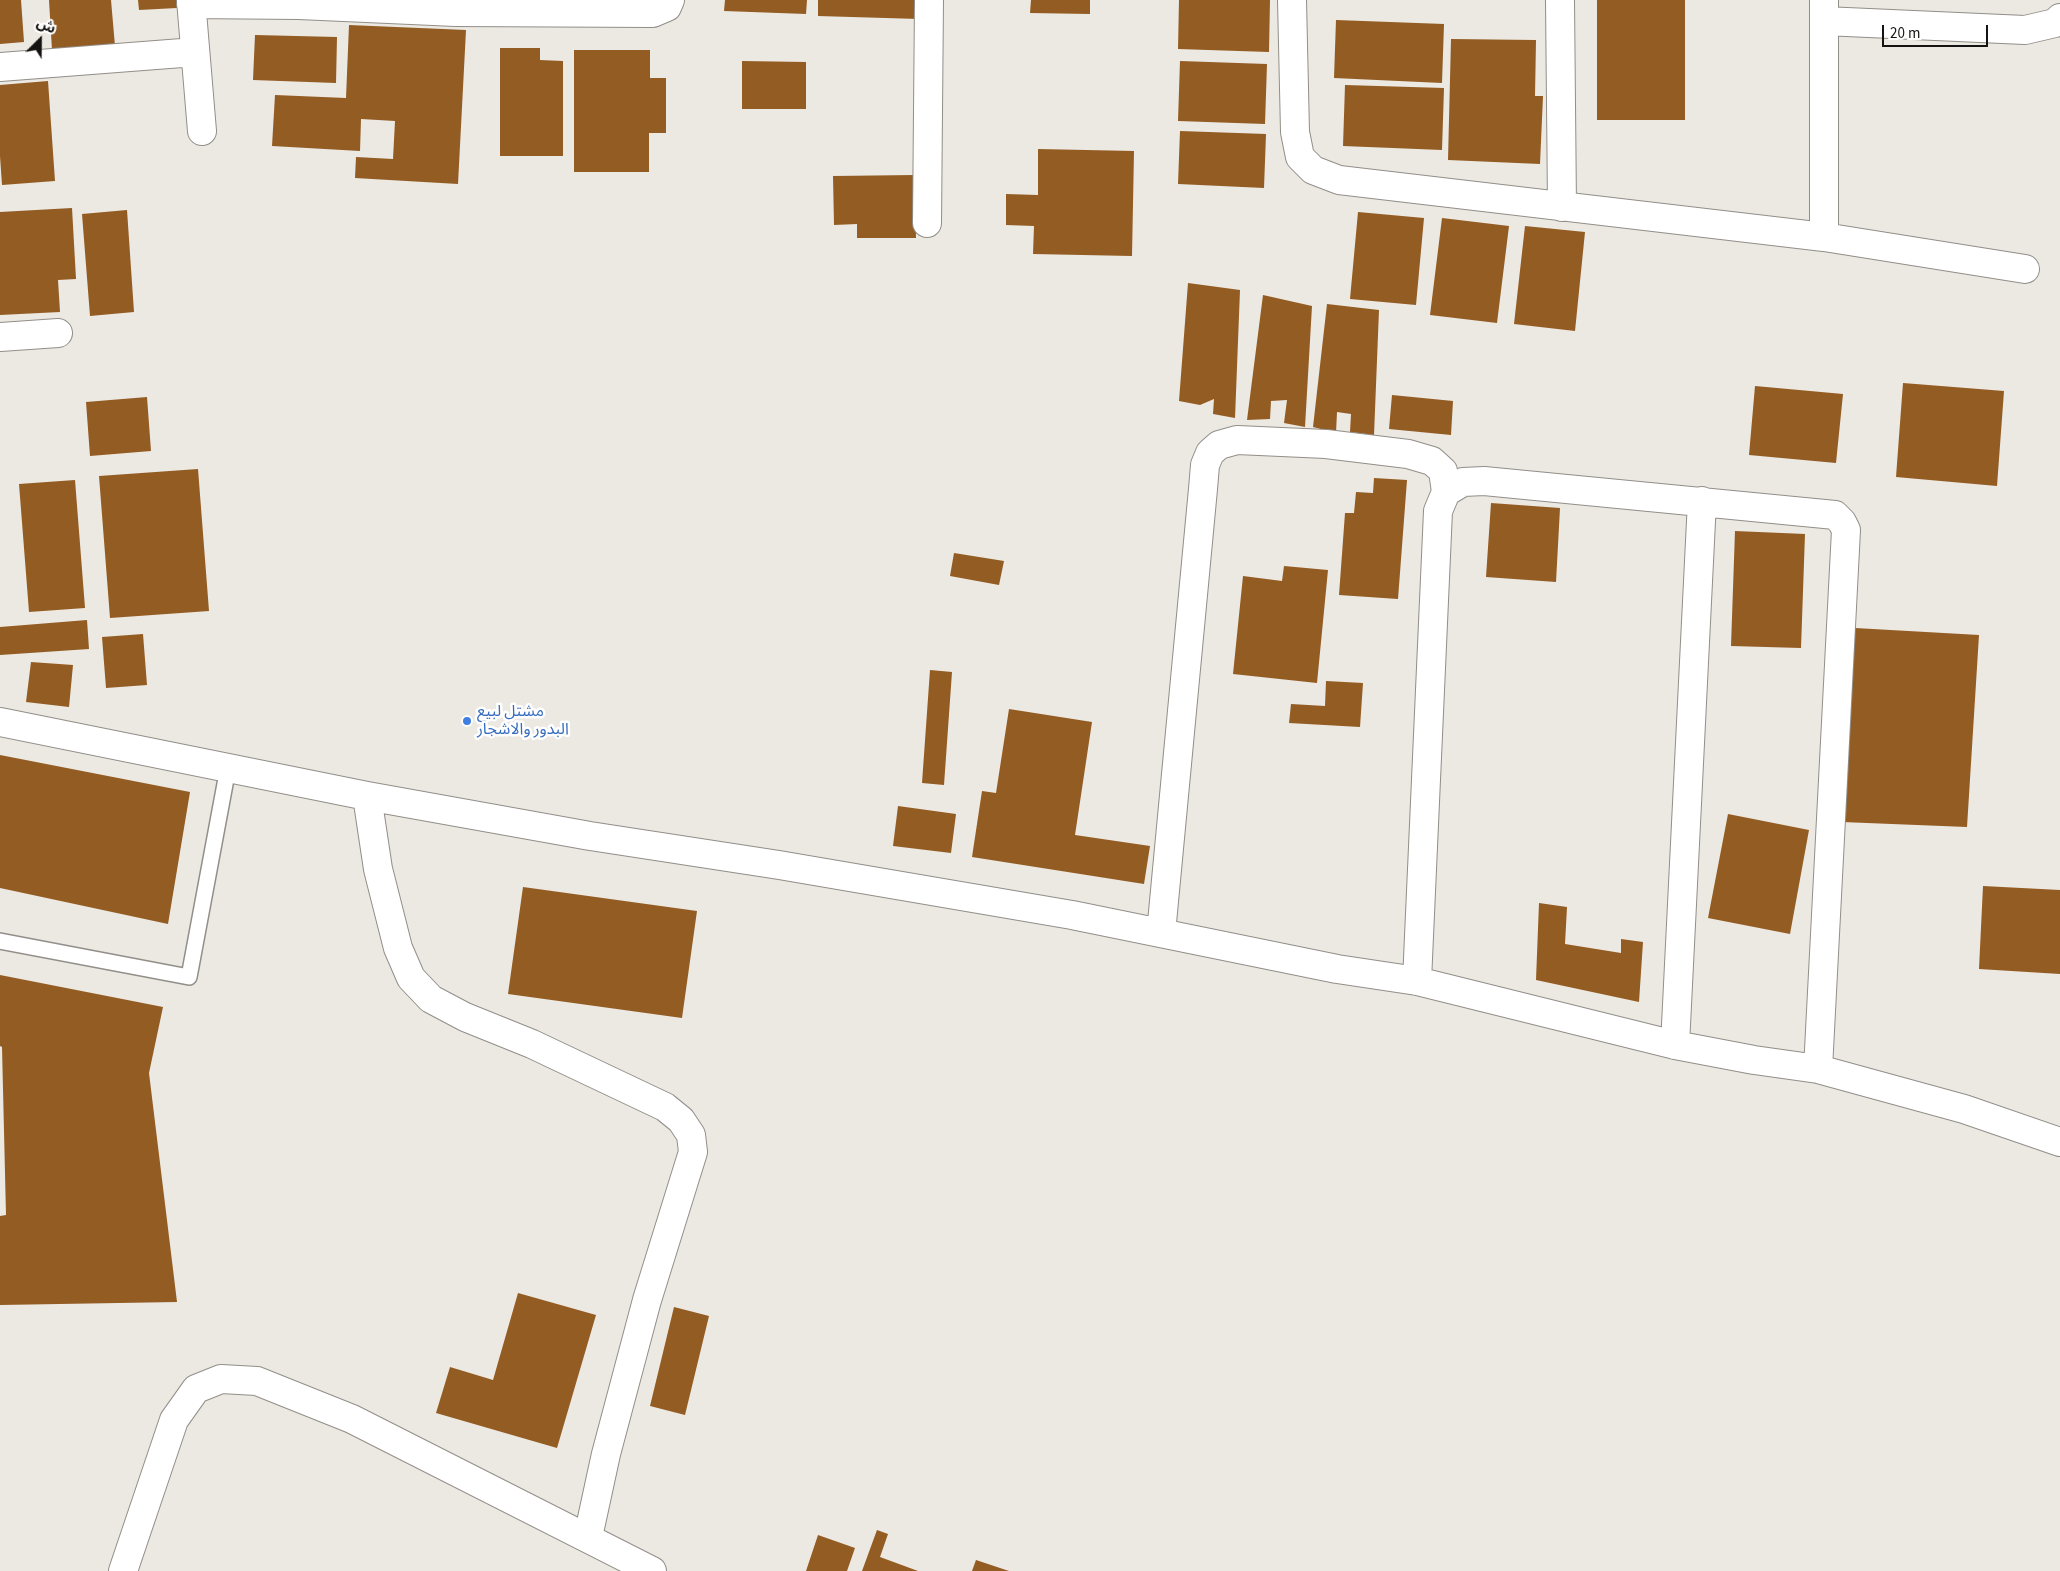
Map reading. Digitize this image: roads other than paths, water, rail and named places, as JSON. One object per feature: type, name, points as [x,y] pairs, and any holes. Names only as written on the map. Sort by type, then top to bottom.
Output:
[{"type":"street","points":[[202,130],[191,2],[299,5],[500,6],[653,13],[667,7],[670,0]]},
{"type":"street","points":[[927,223],[929,0]]},
{"type":"street","points":[[1292,0],[1295,132],[1300,157],[1312,170],[1339,180],[1824,237],[2026,269]]},
{"type":"street","points":[[1560,0],[1562,206]]},
{"type":"street","points":[[1824,237],[1824,10],[2025,30],[2055,23],[2060,18]]},
{"type":"street","points":[[0,67],[195,52]]},
{"type":"street","points":[[0,337],[58,333]]},
{"type":"street","points":[[1161,933],[1205,465],[1210,453],[1219,446],[1237,440],[1326,444],[1408,454],[1432,461],[1443,471],[1446,492],[1438,511],[1417,981]]},
{"type":"street","points":[[1446,492],[1463,482],[1484,481],[1834,515],[1842,522],[1846,530],[1818,1068]]},
{"type":"street","points":[[1675,1045],[1702,501]]},
{"type":"street","points":[[0,722],[367,796],[581,834],[1063,913],[1337,969],[1417,981],[1675,1045],[1754,1060],[1818,1068],[1964,1109],[2060,1142]]},
{"type":"street","points":[[367,796],[378,869],[398,948],[411,978],[431,999],[465,1017],[532,1044],[665,1107],[682,1120],[691,1135],[692,1152],[647,1300],[606,1454],[588,1537]]},
{"type":"street","points":[[123,1571],[174,1420],[196,1389],[221,1379],[257,1381],[352,1419],[652,1571]]},
{"type":"lane","points":[[0,941],[188,977],[228,768]]},
{"type":"place","name":"مشتل لبيع البدور والاشجار","points":[[467,721]]}]
